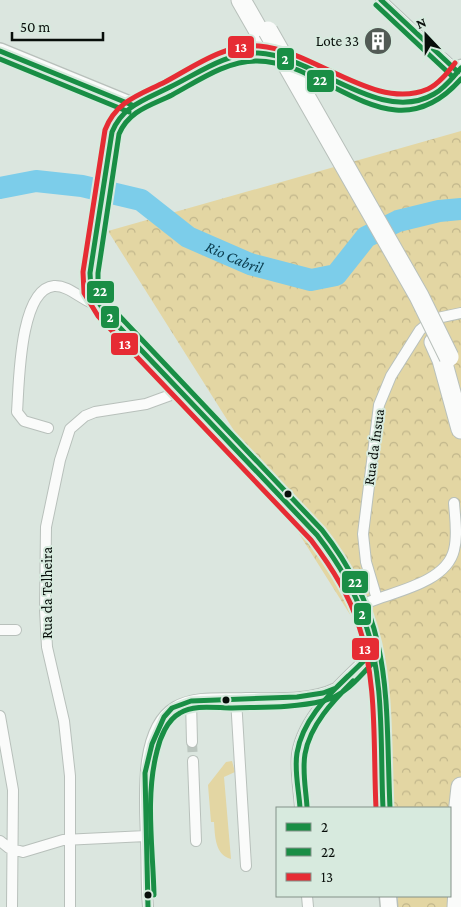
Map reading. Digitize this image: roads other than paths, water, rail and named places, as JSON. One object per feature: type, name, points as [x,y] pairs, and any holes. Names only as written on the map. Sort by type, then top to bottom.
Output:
[{"type":"highway","points":[[241,0],[264,33],[419,296],[461,396]]},
{"type":"highway","points":[[249,0],[264,33],[405,284],[431,336],[445,358],[461,429]]},
{"type":"highway","points":[[451,877],[461,787]]},
{"type":"highway","points":[[457,907],[461,825]]},
{"type":"main road","points":[[0,51],[132,105]]},
{"type":"main road","points":[[383,807],[373,652],[358,606],[337,564],[316,535],[211,426],[100,306],[90,285],[91,267],[111,138],[118,119],[132,105],[225,60],[252,53],[286,58],[368,94],[396,102],[415,102],[432,96],[459,70]]},
{"type":"street","points":[[381,0],[459,70]]},
{"type":"street","points":[[48,428],[24,421],[17,412],[22,351],[32,308],[43,291],[57,286],[100,306]]},
{"type":"street","name":"Rua da Ínsua","points":[[377,599],[366,562],[363,534],[379,405],[391,376],[420,330],[433,319],[461,313]]},
{"type":"street","name":"Rua da Telheira","points":[[70,907],[70,776],[64,721],[47,647],[45,610],[46,527],[63,449],[70,429],[85,416],[95,412],[146,404],[179,392]]},
{"type":"street","points":[[358,606],[426,580],[449,561],[456,542],[454,503]]},
{"type":"street","points":[[0,630],[16,630]]},
{"type":"street","points":[[300,807],[298,750],[314,715],[336,688],[373,652]]},
{"type":"street","points":[[148,907],[145,773],[160,722],[177,706],[191,700],[308,696],[336,688]]},
{"type":"street","points":[[236,699],[246,866]]},
{"type":"street","points":[[191,700],[192,742]]},
{"type":"street","points":[[0,716],[13,784],[14,851],[12,907]]},
{"type":"street","points":[[192,761],[196,841]]},
{"type":"street","points":[[0,841],[14,851],[29,851],[56,841],[71,839],[146,836]]},
{"type":"waterway","name":"Rio Cabril","points":[[0,188],[36,181],[82,186],[141,200],[188,237],[250,264],[311,280],[336,275],[366,237],[398,221],[439,211],[461,209]]},
{"type":"tunnel","points":[[192,742],[193,761]]},
{"type":"place","name":"Lote 33","points":[[378,41]]}]
